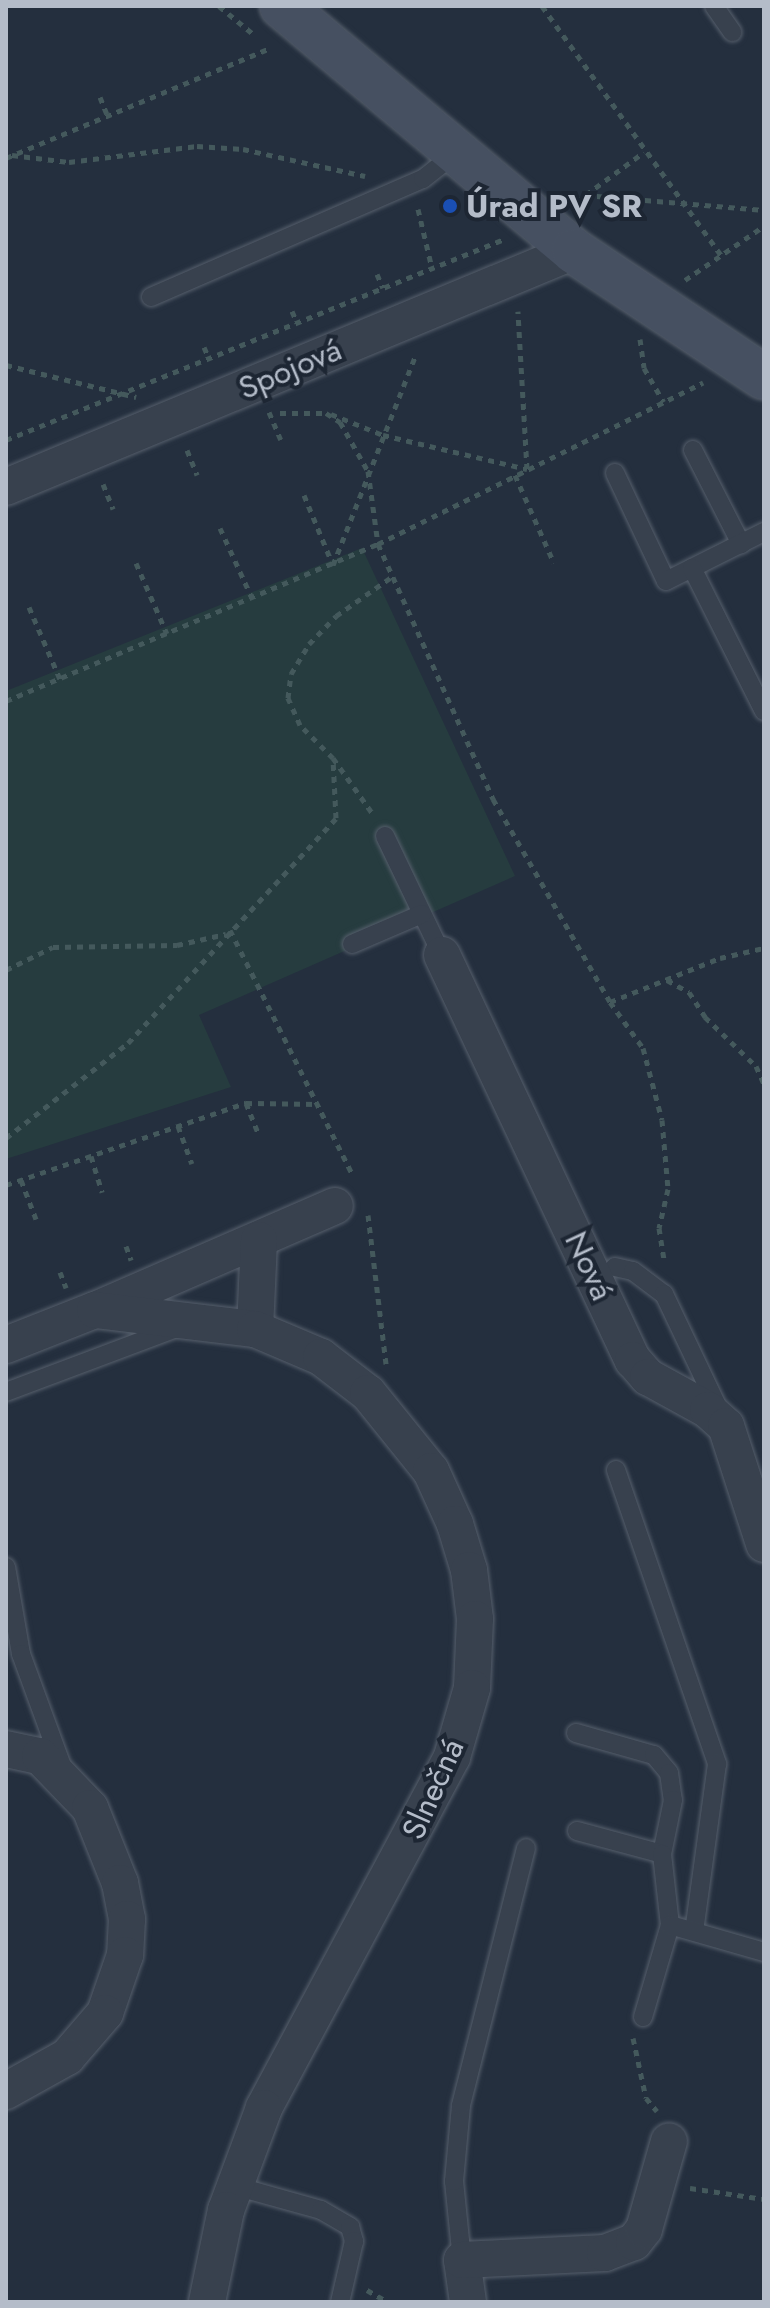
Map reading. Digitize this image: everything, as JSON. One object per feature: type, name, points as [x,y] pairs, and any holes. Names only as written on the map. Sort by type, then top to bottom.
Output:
[{"type":"street","points":[[288,19],[457,152],[574,251],[764,377]]},
{"type":"street","name":"Spojová","points":[[6,487],[574,251]]},
{"type":"street","name":"Nová","points":[[442,955],[633,1360],[648,1377],[708,1410],[726,1426]]},
{"type":"street","name":"Slnečná","points":[[6,1345],[352,1199]]},
{"type":"street","points":[[255,1329],[259,1240]]},
{"type":"street","name":"Slnečná","points":[[95,1310],[255,1329],[321,1357],[368,1393],[398,1426],[431,1471],[455,1524],[475,1619],[472,1688],[452,1757],[264,2108],[235,2186],[207,2302]]},
{"type":"street","points":[[726,1426],[764,1544]]},
{"type":"street","points":[[6,1749],[40,1756],[67,1779],[90,1808],[120,1883],[127,1919],[125,1955],[111,2001],[87,2038],[46,2072],[6,2091]]},
{"type":"street","points":[[468,2302],[462,2260],[619,2250],[644,2229],[669,2141]]},
{"type":"lane","points":[[714,6],[732,32]]},
{"type":"lane","points":[[151,297],[402,189],[440,170],[457,152]]},
{"type":"lane","points":[[693,450],[741,544]]},
{"type":"lane","points":[[615,473],[666,581],[764,532]]},
{"type":"lane","points":[[692,568],[764,711]]},
{"type":"lane","points":[[385,836],[442,955]]},
{"type":"lane","points":[[352,944],[422,914]]},
{"type":"lane","points":[[615,1267],[633,1271],[664,1294],[726,1426]]},
{"type":"lane","points":[[6,1392],[194,1321]]},
{"type":"lane","points":[[616,1470],[717,1764],[694,1931]]},
{"type":"lane","points":[[6,1567],[21,1654],[67,1779]]},
{"type":"lane","points":[[576,1733],[654,1755],[669,1773],[673,1800],[662,1854],[670,1925],[643,2017]]},
{"type":"lane","points":[[577,1831],[662,1854]]},
{"type":"lane","points":[[462,2260],[454,2181],[461,2105],[526,1848]]},
{"type":"lane","points":[[670,1925],[764,1952]]},
{"type":"lane","points":[[235,2186],[321,2210],[350,2227],[354,2241],[340,2302]]},
{"type":"path","points":[[542,6],[644,152],[721,255]]},
{"type":"path","points":[[9,156],[107,114],[288,19]]},
{"type":"path","points":[[100,97],[107,114]]},
{"type":"path","points":[[9,156],[69,162],[197,146],[243,149],[358,173],[402,189],[432,268]]},
{"type":"path","points":[[568,207],[644,152]]},
{"type":"path","points":[[585,195],[764,210]]},
{"type":"path","points":[[674,288],[764,226]]},
{"type":"path","points":[[6,440],[503,239]]},
{"type":"path","points":[[377,274],[383,288]]},
{"type":"path","points":[[516,274],[527,469]]},
{"type":"path","points":[[333,565],[435,309]]},
{"type":"path","points":[[292,311],[297,323]]},
{"type":"path","points":[[640,338],[644,368],[664,402]]},
{"type":"path","points":[[204,347],[209,358]]},
{"type":"path","points":[[6,365],[125,392],[174,417]]},
{"type":"path","points":[[6,701],[333,565],[707,381]]},
{"type":"path","points":[[270,413],[326,413],[383,435],[527,469]]},
{"type":"path","points":[[326,413],[340,422],[368,471],[378,544],[493,799],[610,1002],[643,1048],[662,1120],[668,1189],[659,1228],[664,1294]]},
{"type":"path","points":[[515,475],[554,563]]},
{"type":"path","points":[[304,495],[333,565]]},
{"type":"path","points":[[220,528],[252,598]]},
{"type":"path","points":[[136,563],[167,634]]},
{"type":"path","points":[[385,836],[357,786],[300,725],[288,698],[291,674],[309,644],[336,616],[393,576]]},
{"type":"path","points":[[29,607],[60,679]]},
{"type":"path","points":[[6,1138],[128,1043],[336,818],[333,758]]},
{"type":"path","points":[[6,970],[53,947],[177,945],[228,932]]},
{"type":"path","points":[[228,932],[317,1104],[352,1199],[386,1371]]},
{"type":"path","points":[[610,1002],[720,958],[764,948]]},
{"type":"path","points":[[667,980],[689,992],[705,1017],[756,1066],[764,1084]]},
{"type":"path","points":[[6,1185],[246,1103],[317,1104]]},
{"type":"path","points":[[246,1103],[259,1135]]},
{"type":"path","points":[[178,1126],[192,1164]]},
{"type":"path","points":[[91,1156],[102,1192]]},
{"type":"path","points":[[21,1180],[36,1219]]},
{"type":"path","points":[[126,1246],[130,1258]]},
{"type":"path","points":[[60,1272],[65,1284]]},
{"type":"path","points":[[643,2017],[633,2037],[634,2060],[669,2141]]},
{"type":"path","points":[[657,2182],[764,2199]]},
{"type":"green space","points":[[362,548],[515,876],[199,1015],[231,1087],[6,1159],[6,691]]},
{"type":"place","name":"Úrad PV SR","points":[[450,206]]}]
